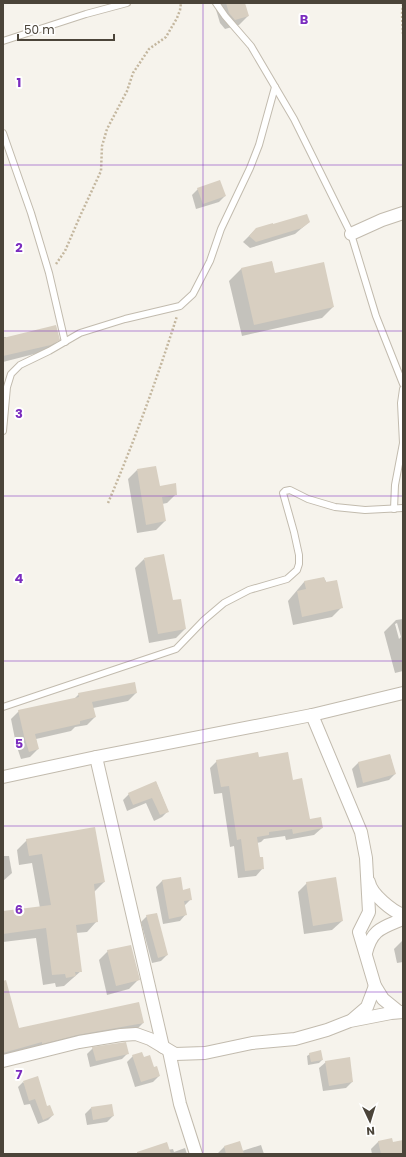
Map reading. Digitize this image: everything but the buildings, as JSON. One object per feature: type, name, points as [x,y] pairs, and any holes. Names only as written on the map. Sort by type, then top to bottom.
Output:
[{"type":"street","points":[[351,234],[382,220],[403,213]]},
{"type":"street","points":[[3,777],[96,757],[312,715],[403,693]]},
{"type":"street","points":[[312,715],[361,832],[370,887],[381,900],[403,915]]},
{"type":"street","points":[[96,757],[172,1073],[196,1154]]},
{"type":"street","points":[[366,858],[369,912],[359,932],[374,986],[384,999],[401,1012]]},
{"type":"street","points":[[366,953],[368,942],[374,934],[382,928],[403,919]]},
{"type":"street","points":[[350,1021],[362,1013],[367,1007],[374,986]]},
{"type":"street","points":[[3,1061],[79,1042],[136,1034],[150,1039],[176,1054],[182,1055],[205,1053],[252,1043],[295,1039],[327,1030],[350,1021],[401,1012]]},
{"type":"lane","points":[[3,42],[86,14],[127,3]]},
{"type":"lane","points":[[216,3],[225,16],[251,46],[294,118],[351,234],[376,316],[403,384]]},
{"type":"lane","points":[[3,431],[9,379],[14,370],[20,365],[80,333],[125,319],[180,306],[193,294],[210,261],[221,229],[250,168],[259,145],[275,87]]},
{"type":"lane","points":[[3,133],[31,213],[49,273],[65,342]]},
{"type":"lane","points":[[394,509],[397,471],[402,443],[401,403],[403,389]]},
{"type":"lane","points":[[3,707],[176,649],[204,620],[224,603],[249,590],[287,579],[297,570],[299,555],[283,493],[285,491],[290,490],[308,499],[335,507],[365,510],[403,508]]},
{"type":"path","points":[[49,273],[65,251],[101,171],[102,146],[107,130],[124,97],[133,73],[149,49],[166,37],[177,18],[181,3]]},
{"type":"path","points":[[403,4],[403,35]]},
{"type":"path","points":[[108,504],[146,408],[180,306]]}]
